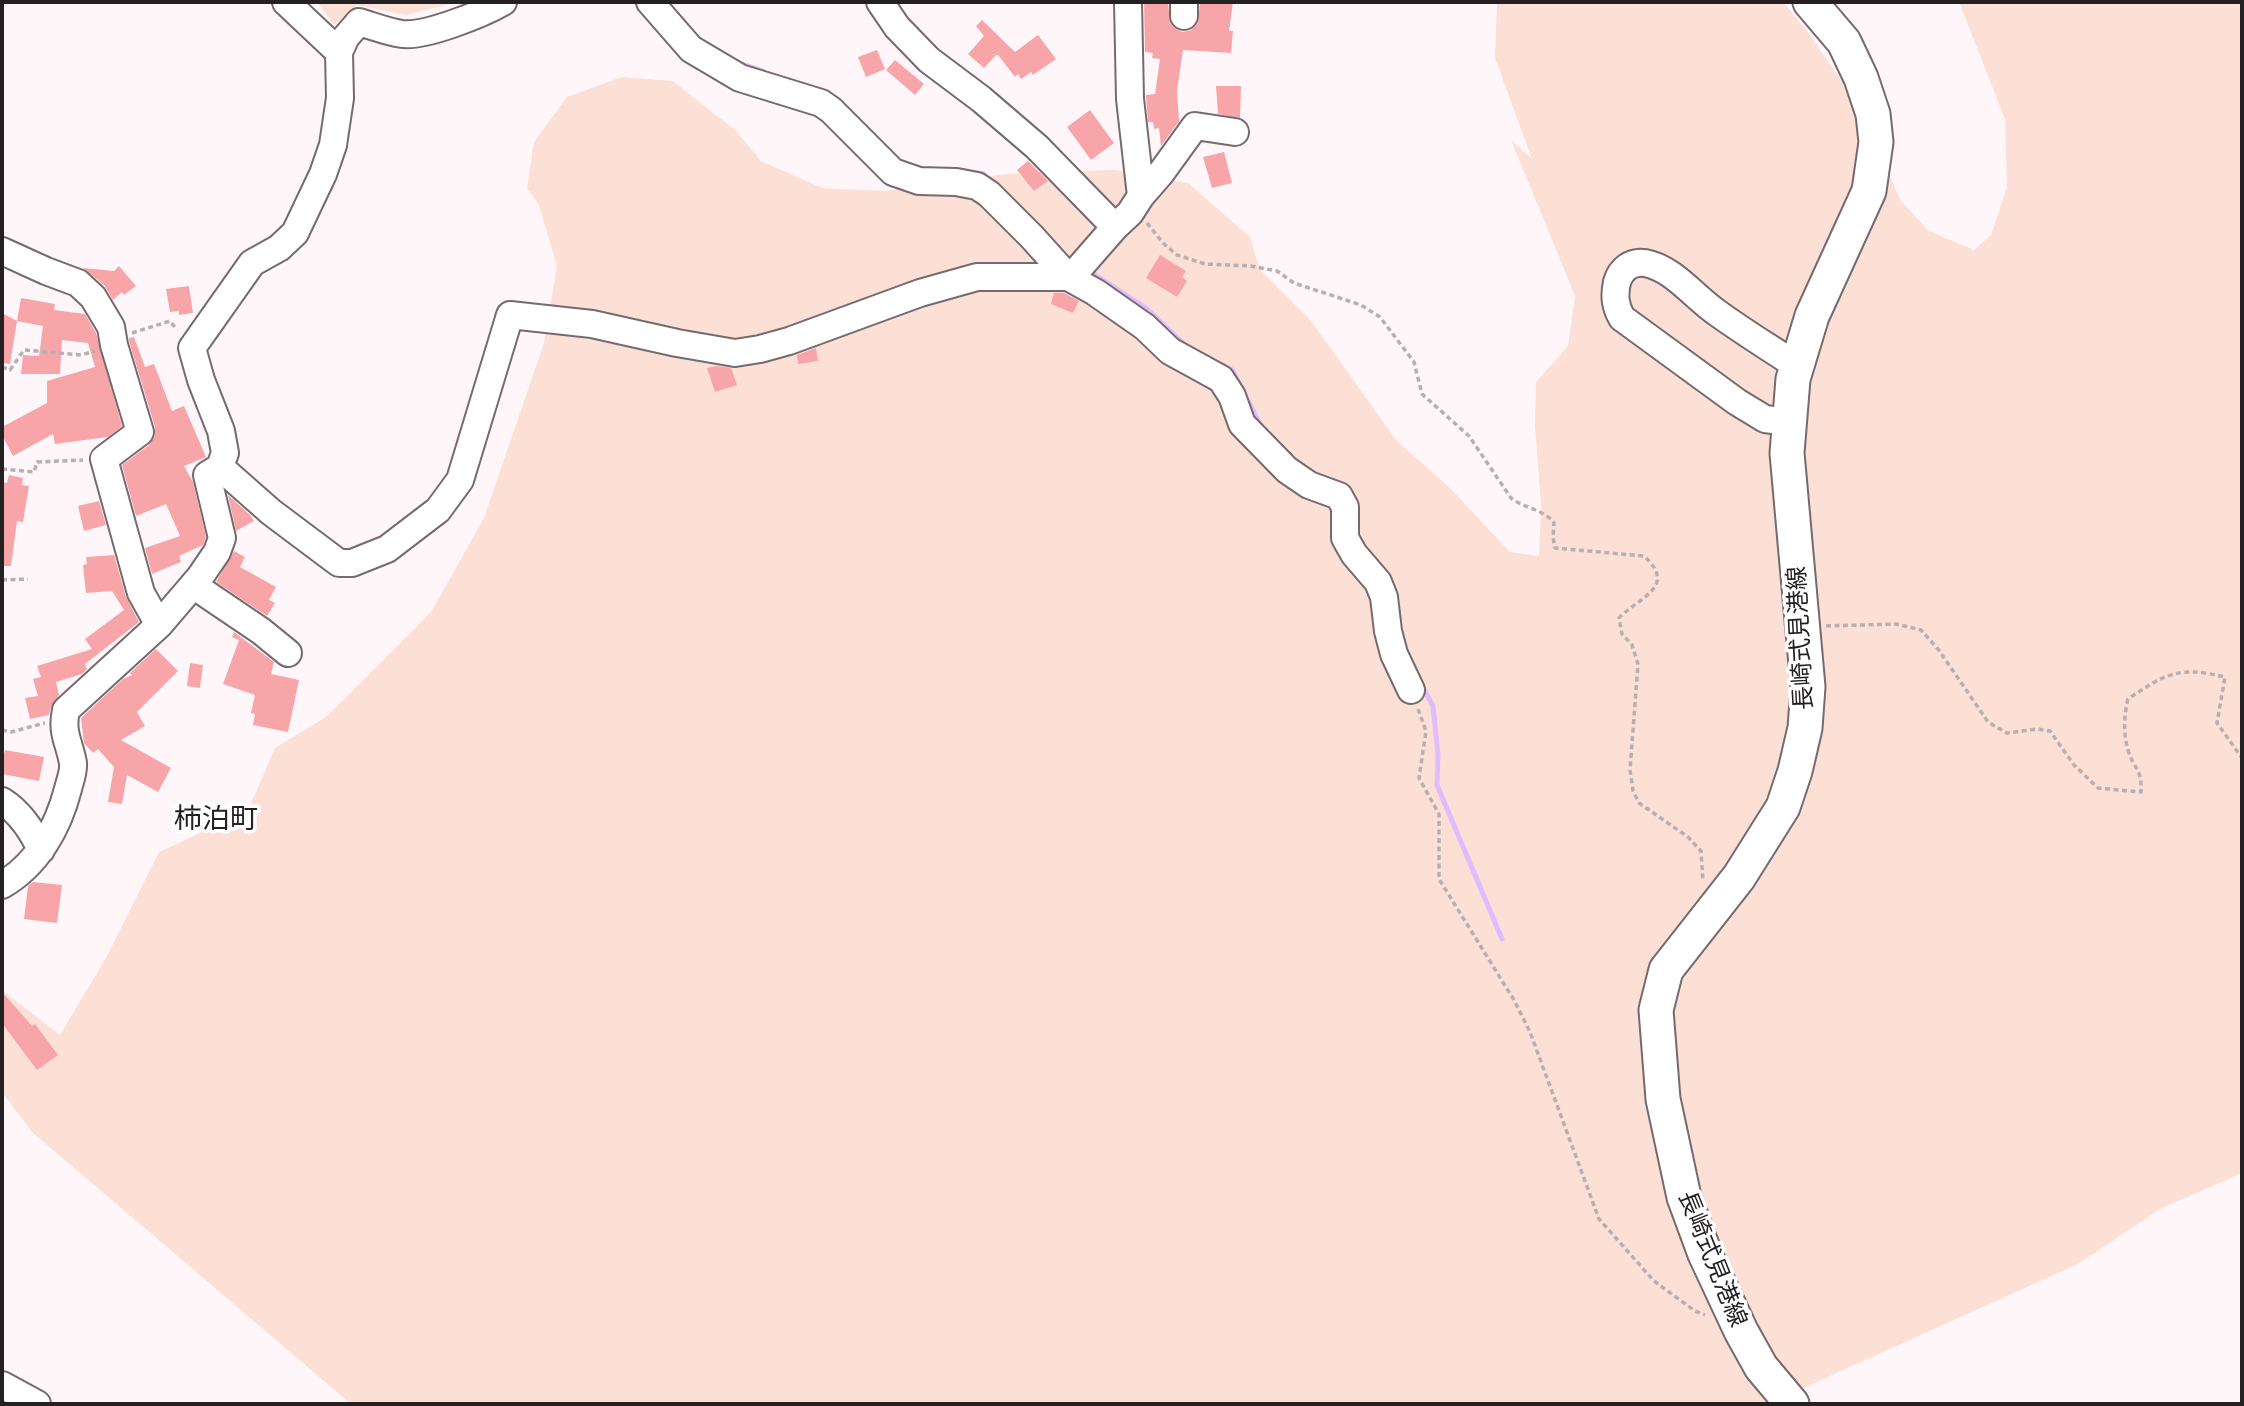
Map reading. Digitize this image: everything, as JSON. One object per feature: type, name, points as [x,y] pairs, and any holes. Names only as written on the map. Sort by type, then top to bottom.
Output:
[{"type":"main road","name":"長崎式見港線","points":[[1792,1404],[1761,1367],[1741,1331],[1705,1254],[1684,1197],[1663,1099],[1656,1010],[1666,970],[1763,841],[1783,807],[1805,728],[1808,687],[1787,453],[1793,379],[1812,316],[1869,191],[1876,142],[1873,114],[1861,78],[1844,42],[1812,3]]},
{"type":"street","points":[[286,2],[339,52]]},
{"type":"street","points":[[4,882],[19,876],[41,850],[63,808],[74,765],[63,725],[66,709],[159,625],[194,585],[217,552],[222,538],[207,475],[220,467],[225,453],[221,431],[192,348],[252,263],[279,247],[295,233],[323,174],[333,145],[340,98],[339,52],[346,37],[359,22],[405,34],[463,20],[486,12],[503,2]]},
{"type":"street","points":[[650,2],[691,49],[740,78],[821,103],[831,110],[892,172],[919,181],[956,182],[977,186],[1096,292],[1145,327],[1170,351],[1221,379],[1233,396],[1242,424],[1265,449],[1287,470],[1309,485],[1339,496],[1345,507],[1345,538],[1354,554],[1378,582],[1384,597],[1394,654],[1412,690]]},
{"type":"street","points":[[880,2],[897,27],[929,60],[981,99],[1037,147],[1115,227]]},
{"type":"street","points":[[1128,2],[1130,99],[1138,201]]},
{"type":"street","points":[[220,467],[271,512],[339,563],[352,563],[387,549],[404,537],[438,510],[460,480],[510,315],[592,324],[735,353],[789,341],[920,293],[977,277],[1075,271],[1138,201],[1195,126],[1235,132]]},
{"type":"street","points":[[2,251],[78,283],[93,297],[111,327],[140,432],[104,459],[141,593],[159,625]]},
{"type":"street","points":[[1789,422],[1765,419],[1622,318],[1617,310],[1615,297],[1620,274],[1626,267],[1640,263],[1668,274],[1715,312],[1797,366]]},
{"type":"street","points":[[194,585],[288,653]]},
{"type":"street","points":[[2,801],[11,807],[31,830],[41,850]]},
{"type":"street","points":[[2,1384],[37,1404]]},
{"type":"path","points":[[1138,201],[1163,243],[1177,255],[1205,264],[1251,266],[1277,271],[1294,283],[1361,306],[1380,317],[1414,362],[1422,394],[1469,436],[1511,498],[1520,505],[1550,517],[1554,523],[1555,548],[1644,556],[1655,566],[1659,577],[1657,586],[1619,618],[1622,634],[1632,645],[1638,664],[1630,770],[1633,791],[1639,803],[1688,837],[1701,851],[1704,875],[1701,925]]},
{"type":"path","points":[[2,367],[10,370],[24,350],[81,355],[170,321],[192,348]]},
{"type":"path","points":[[2,469],[34,471],[37,462],[104,459]]},
{"type":"path","points":[[2,580],[28,579]]},
{"type":"path","points":[[1803,626],[1896,624],[1921,630],[1938,649],[1988,723],[2007,733],[2037,729],[2050,731],[2074,765],[2098,789],[2141,792],[2141,776],[2128,750],[2124,716],[2128,699],[2162,677],[2197,670],[2225,677],[2217,723],[2242,758]]},
{"type":"path","points":[[1412,690],[1426,731],[1419,778],[1439,814],[1438,880],[1514,1000],[1530,1032],[1599,1219],[1654,1281],[1696,1311],[1707,1315]]},
{"type":"path","points":[[2,730],[11,732],[64,718]]},
{"type":"shaded area","points":[[317,2],[457,2],[406,15],[357,5],[334,25]]},
{"type":"shaded area","points":[[1497,2],[1783,2],[1807,31],[1857,103],[1901,201],[1929,231],[1974,250],[1991,235],[2007,187],[2005,119],[1959,2],[2242,2],[2242,1173],[2160,1209],[2078,1264],[1768,1404],[351,1404],[32,1132],[2,1092],[2,990],[60,1035],[106,958],[159,852],[248,811],[275,748],[326,717],[431,612],[484,518],[544,343],[557,266],[539,205],[527,188],[534,142],[567,97],[622,77],[673,81],[736,131],[761,161],[822,188],[886,191],[947,180],[1021,173],[1116,170],[1188,183],[1250,237],[1260,270],[1312,322],[1397,441],[1449,487],[1510,552],[1539,556],[1541,504],[1535,426],[1536,382],[1568,346],[1575,296],[1511,140],[1532,159],[1495,58]]},
{"type":"building","points":[[1144,2],[1168,2],[1170,23],[1183,32],[1191,30],[1198,23],[1200,2],[1233,2],[1229,31],[1233,31],[1231,53],[1183,50],[1177,91],[1179,121],[1161,146],[1159,128],[1154,129],[1153,122],[1148,122],[1146,95],[1155,94],[1160,59],[1152,58],[1153,53],[1145,52]]},
{"type":"building","points":[[982,20],[1015,52],[1038,35],[1056,59],[1033,75],[1031,72],[1021,79],[1018,74],[1015,77],[998,55],[984,68],[968,54],[984,36],[976,26]]},
{"type":"building","points":[[877,50],[885,69],[866,77],[858,57]]},
{"type":"building","points":[[895,60],[924,84],[915,95],[886,70]]},
{"type":"building","points":[[1216,86],[1241,86],[1240,118],[1218,114]]},
{"type":"building","points":[[1090,110],[1114,143],[1091,160],[1067,127]]},
{"type":"building","points":[[1224,152],[1232,183],[1212,188],[1203,157]]},
{"type":"building","points":[[1028,161],[1048,181],[1034,191],[1017,170]]},
{"type":"building","points":[[1160,255],[1186,271],[1182,277],[1187,281],[1177,297],[1146,278]]},
{"type":"building","points":[[119,266],[136,286],[124,295],[122,292],[113,300],[104,285],[83,268],[114,271]]},
{"type":"building","points":[[189,286],[193,313],[179,315],[179,311],[170,312],[166,289]]},
{"type":"building","points":[[1054,293],[1064,293],[1079,301],[1073,313],[1051,304]]},
{"type":"building","points":[[21,298],[55,304],[54,310],[85,314],[96,333],[122,426],[108,437],[55,444],[53,434],[13,456],[2,435],[2,427],[47,403],[47,381],[95,367],[88,343],[62,340],[60,374],[21,374],[23,355],[39,356],[43,326],[17,321]]},
{"type":"building","points":[[2,313],[17,321],[10,364],[2,363]]},
{"type":"building","points":[[134,337],[145,367],[154,364],[172,411],[184,406],[206,457],[184,466],[193,482],[206,537],[203,545],[179,556],[181,562],[152,574],[145,548],[180,536],[166,504],[136,516],[122,465],[149,445],[155,436],[155,427],[129,341],[129,338]]},
{"type":"building","points":[[816,348],[818,361],[798,364],[797,355]]},
{"type":"building","points":[[707,368],[731,368],[737,385],[715,392]]},
{"type":"building","points":[[9,475],[23,478],[22,485],[29,486],[23,522],[17,521],[11,566],[2,566],[2,482],[7,483]]},
{"type":"building","points":[[228,495],[254,521],[236,531]]},
{"type":"building","points":[[99,501],[106,525],[84,531],[78,506]]},
{"type":"building","points":[[234,551],[245,557],[240,567],[276,587],[269,600],[275,603],[267,616],[216,582]]},
{"type":"building","points":[[114,555],[126,597],[139,622],[85,664],[87,669],[82,674],[56,682],[59,695],[49,715],[30,719],[25,698],[38,696],[33,679],[41,677],[37,666],[92,649],[85,639],[124,610],[112,591],[86,593],[83,565],[87,564],[86,557]]},
{"type":"building","points":[[234,632],[274,662],[271,674],[299,680],[288,732],[253,725],[255,714],[251,713],[255,695],[223,684],[239,640],[232,637]]},
{"type":"building","points":[[156,649],[178,671],[137,712],[145,726],[121,740],[171,768],[158,792],[127,775],[122,804],[108,802],[114,767],[98,749],[93,753],[84,743],[81,718],[123,679],[132,675],[130,673]]},
{"type":"building","points":[[190,663],[203,665],[200,688],[187,686]]},
{"type":"building","points":[[5,750],[44,757],[39,781],[2,774],[2,754]]},
{"type":"building","points":[[33,882],[62,885],[57,923],[24,919],[28,886]]},
{"type":"building","points":[[2,992],[32,1026],[35,1024],[58,1055],[37,1070],[2,1023]]},
{"type":"waterway","points":[[739,63],[763,71]]},
{"type":"waterway","points":[[960,170],[983,174],[990,180]]},
{"type":"waterway","points":[[1086,269],[1146,308],[1186,346]]},
{"type":"waterway","points":[[1222,365],[1232,370],[1261,426]]},
{"type":"waterway","points":[[1420,682],[1433,706],[1438,754],[1437,785],[1502,939]]},
{"type":"district","name":"柿泊町","points":[[216,820]]}]
